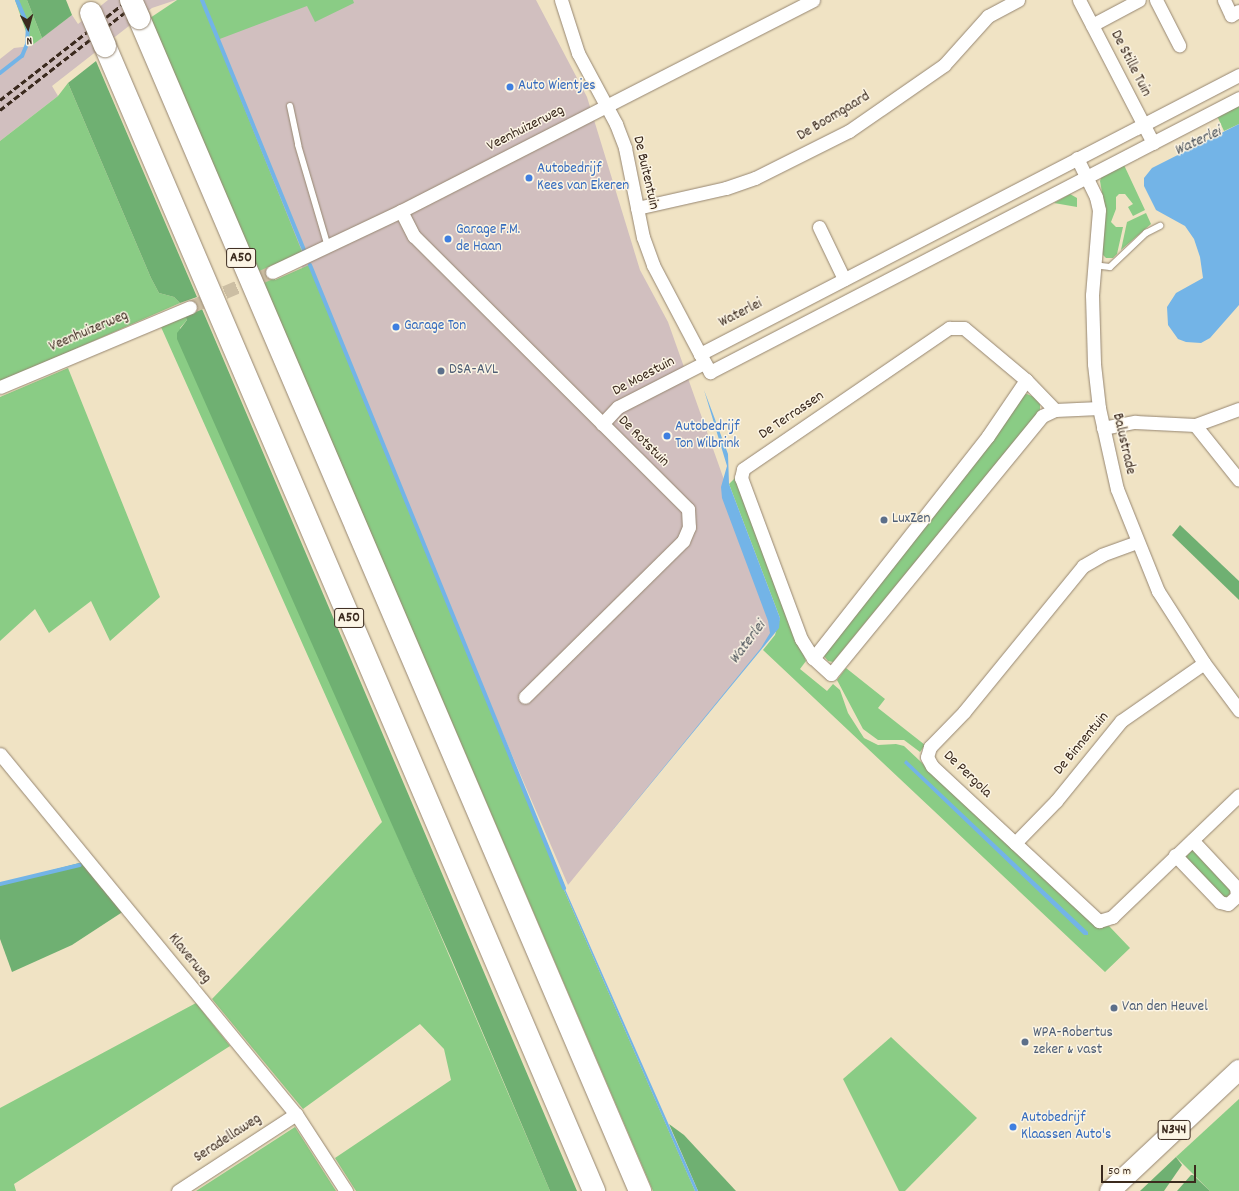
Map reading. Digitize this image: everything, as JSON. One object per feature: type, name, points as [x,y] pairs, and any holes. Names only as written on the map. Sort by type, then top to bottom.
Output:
[{"type":"highway","name":"A50","points":[[88,7],[594,1191]]},
{"type":"highway","name":"A50","points":[[135,9],[640,1191]]},
{"type":"main road","name":"N344","points":[[1110,1191],[1239,1070]]},
{"type":"street","name":"De Buitentuin","points":[[561,0],[578,53],[606,106],[627,155],[643,237],[653,265],[702,358]]},
{"type":"street","name":"Veenhuizerweg","points":[[272,272],[328,247],[401,211],[812,0]]},
{"type":"street","name":"De Boomgaard","points":[[637,208],[748,181],[849,131],[944,65],[988,16],[1018,0]]},
{"type":"street","name":"De Stille Tuin","points":[[1079,0],[1153,143]]},
{"type":"street","points":[[1092,24],[1139,0]]},
{"type":"street","points":[[1156,0],[1179,45]]},
{"type":"street","points":[[1224,0],[1231,15],[1239,11]]},
{"type":"street","name":"Waterlei","points":[[702,358],[844,279],[1239,75]]},
{"type":"street","points":[[702,358],[710,372],[1239,98]]},
{"type":"street","name":"Balustrade","points":[[1077,158],[1099,210],[1094,265],[1092,324],[1099,408],[1117,489],[1137,542],[1158,591],[1204,663],[1239,710]]},
{"type":"street","name":"De Rotstuin","points":[[401,211],[414,236],[688,509],[689,527],[683,541],[525,697]]},
{"type":"street","points":[[819,227],[844,279]]},
{"type":"street","name":"Veenhuizerweg","points":[[0,387],[190,307]]},
{"type":"street","name":"De Terrassen","points":[[1055,410],[1026,380],[964,328],[949,328],[743,469],[740,473],[744,486],[801,639],[813,658],[831,674],[1042,416],[1055,410],[1099,408]]},
{"type":"street","name":"De Moestuin","points":[[602,424],[618,407],[702,358]]},
{"type":"street","points":[[813,658],[988,436],[1026,380]]},
{"type":"street","points":[[1103,428],[1134,422],[1196,425],[1239,409]]},
{"type":"street","points":[[1196,425],[1239,480]]},
{"type":"street","name":"De Pergola","points":[[1137,542],[1102,555],[1083,566],[964,712],[930,747],[927,757],[932,766],[1099,921],[1112,917],[1239,795]]},
{"type":"street","name":"De Binnentuin","points":[[1015,843],[1056,801],[1121,721],[1204,663]]},
{"type":"street","name":"Klaverweg","points":[[0,754],[296,1114],[346,1191]]},
{"type":"street","points":[[1175,855],[1220,902],[1228,904],[1237,896],[1236,887],[1192,840]]},
{"type":"street","name":"Seradellaweg","points":[[178,1191],[296,1114]]},
{"type":"lane","points":[[290,106],[298,145],[328,247]]},
{"type":"lane","points":[[1094,265],[1110,267],[1146,234],[1160,226]]},
{"type":"shaded area","points":[[108,0],[176,0],[152,8],[52,86],[58,96],[0,141],[0,59],[14,48],[31,46],[72,15],[78,24]]},
{"type":"shaded area","points":[[187,0],[536,0],[587,97],[640,270],[668,322],[777,629],[568,885]]},
{"type":"green space","points":[[15,0],[27,0],[42,38],[31,46]]},
{"type":"green space","points":[[27,0],[66,0],[72,15],[42,38]]},
{"type":"green space","points":[[177,0],[353,0],[354,3],[315,22],[307,6],[217,40],[303,254],[270,266],[275,280],[309,265],[564,884],[564,890],[695,1191],[653,1191],[150,18]]},
{"type":"green space","points":[[96,61],[197,297],[180,303],[174,297],[159,293],[151,278],[68,83]]},
{"type":"green space","points":[[68,83],[151,278],[159,293],[174,297],[180,303],[0,382],[0,141],[58,96]]},
{"type":"green space","points":[[1239,103],[1239,124],[1224,131],[1218,118],[1213,116]]},
{"type":"green space","points":[[1124,165],[1145,210],[1133,216],[1128,207],[1133,204],[1125,194],[1119,194],[1116,197],[1116,209],[1111,222],[1116,227],[1123,227],[1117,254],[1113,258],[1106,258],[1101,253],[1105,210],[1100,181],[1102,175],[1104,176]]},
{"type":"green space","points":[[1070,194],[1077,198],[1077,207],[1054,203]]},
{"type":"green space","points":[[1146,213],[1151,224],[1121,250],[1127,222]]},
{"type":"green space","points":[[202,309],[577,1191],[550,1191],[451,958],[177,339],[177,333],[187,320],[185,316]]},
{"type":"green space","points":[[185,316],[187,320],[180,328],[550,1191],[356,1191],[335,1158],[451,1080],[444,1049],[420,1024],[303,1109],[212,999],[382,822],[161,327]]},
{"type":"green space","points":[[68,368],[160,597],[110,641],[91,601],[49,633],[35,609],[0,641],[0,397]]},
{"type":"green space","points":[[1027,394],[1034,397],[1040,404],[1040,410],[833,662],[828,661],[823,655],[1022,395]]},
{"type":"green space","points":[[738,475],[806,661],[800,669],[827,691],[833,684],[840,690],[848,713],[864,738],[878,745],[896,744],[904,746],[1097,927],[1109,926],[1130,948],[1105,972],[763,650],[775,635],[780,618],[729,484]]},
{"type":"green space","points":[[1180,525],[1239,581],[1239,600],[1172,535]]},
{"type":"green space","points":[[846,668],[885,699],[878,708],[925,745],[920,752],[904,740],[878,740],[863,729],[837,680]]},
{"type":"green space","points":[[1193,849],[1232,890],[1226,900],[1184,859]]},
{"type":"green space","points":[[83,862],[124,911],[72,945],[12,972],[0,939],[0,884]]},
{"type":"green space","points":[[196,1003],[230,1046],[14,1184],[16,1191],[0,1191],[0,1108]]},
{"type":"green space","points":[[891,1037],[977,1118],[905,1191],[899,1191],[843,1079]]},
{"type":"green space","points":[[1239,1099],[1239,1191],[1210,1191],[1176,1157]]},
{"type":"green space","points":[[669,1124],[684,1135],[736,1191],[698,1191]]},
{"type":"green space","points":[[295,1127],[336,1191],[196,1191]]},
{"type":"green space","points":[[1176,1157],[1182,1165],[1164,1191],[1140,1191]]},
{"type":"green space","points":[[1191,1175],[1193,1175],[1210,1191],[1177,1191]]},
{"type":"water","points":[[1239,124],[1239,305],[1210,338],[1201,343],[1186,342],[1178,339],[1168,325],[1167,307],[1176,293],[1203,278],[1200,257],[1194,239],[1185,226],[1156,210],[1144,186],[1144,178],[1152,168]]},
{"type":"water","points":[[704,390],[728,454],[729,484],[780,618],[779,628],[597,849],[761,648],[770,633],[768,621],[722,498],[721,487],[727,466]]},
{"type":"water","points":[[906,760],[1088,932],[1088,935],[1084,935],[904,763]]},
{"type":"water","points":[[564,884],[698,1191],[695,1191],[687,1173],[564,890]]},
{"type":"waterway","points":[[0,73],[22,56],[27,44],[28,26],[17,0]]},
{"type":"waterway","points":[[202,0],[304,250]]},
{"type":"waterway","points":[[310,265],[564,888]]},
{"type":"waterway","points":[[0,884],[80,865]]},
{"type":"tunnel","points":[[190,307],[272,272]]},
{"type":"railway","points":[[0,100],[128,0]]},
{"type":"railway","points":[[0,110],[141,0]]},
{"type":"place","name":"Auto Wientjes","points":[[510,87]]},
{"type":"place","name":"Autobedrijf Kees van Ekeren","points":[[529,178]]},
{"type":"place","name":"Garage F.M. de Haan","points":[[448,239]]},
{"type":"place","name":"Garage Ton","points":[[396,327]]},
{"type":"place","name":"DSA-AVL","points":[[441,371]]},
{"type":"place","name":"Autobedrijf Ton Wilbrink","points":[[667,436]]},
{"type":"place","name":"LuxZen","points":[[884,520]]},
{"type":"place","name":"Van den Heuvel","points":[[1114,1008]]},
{"type":"place","name":"WPA-Robertus zeker & vast","points":[[1025,1042]]},
{"type":"place","name":"Autobedrijf Klaassen Auto's","points":[[1013,1127]]}]
